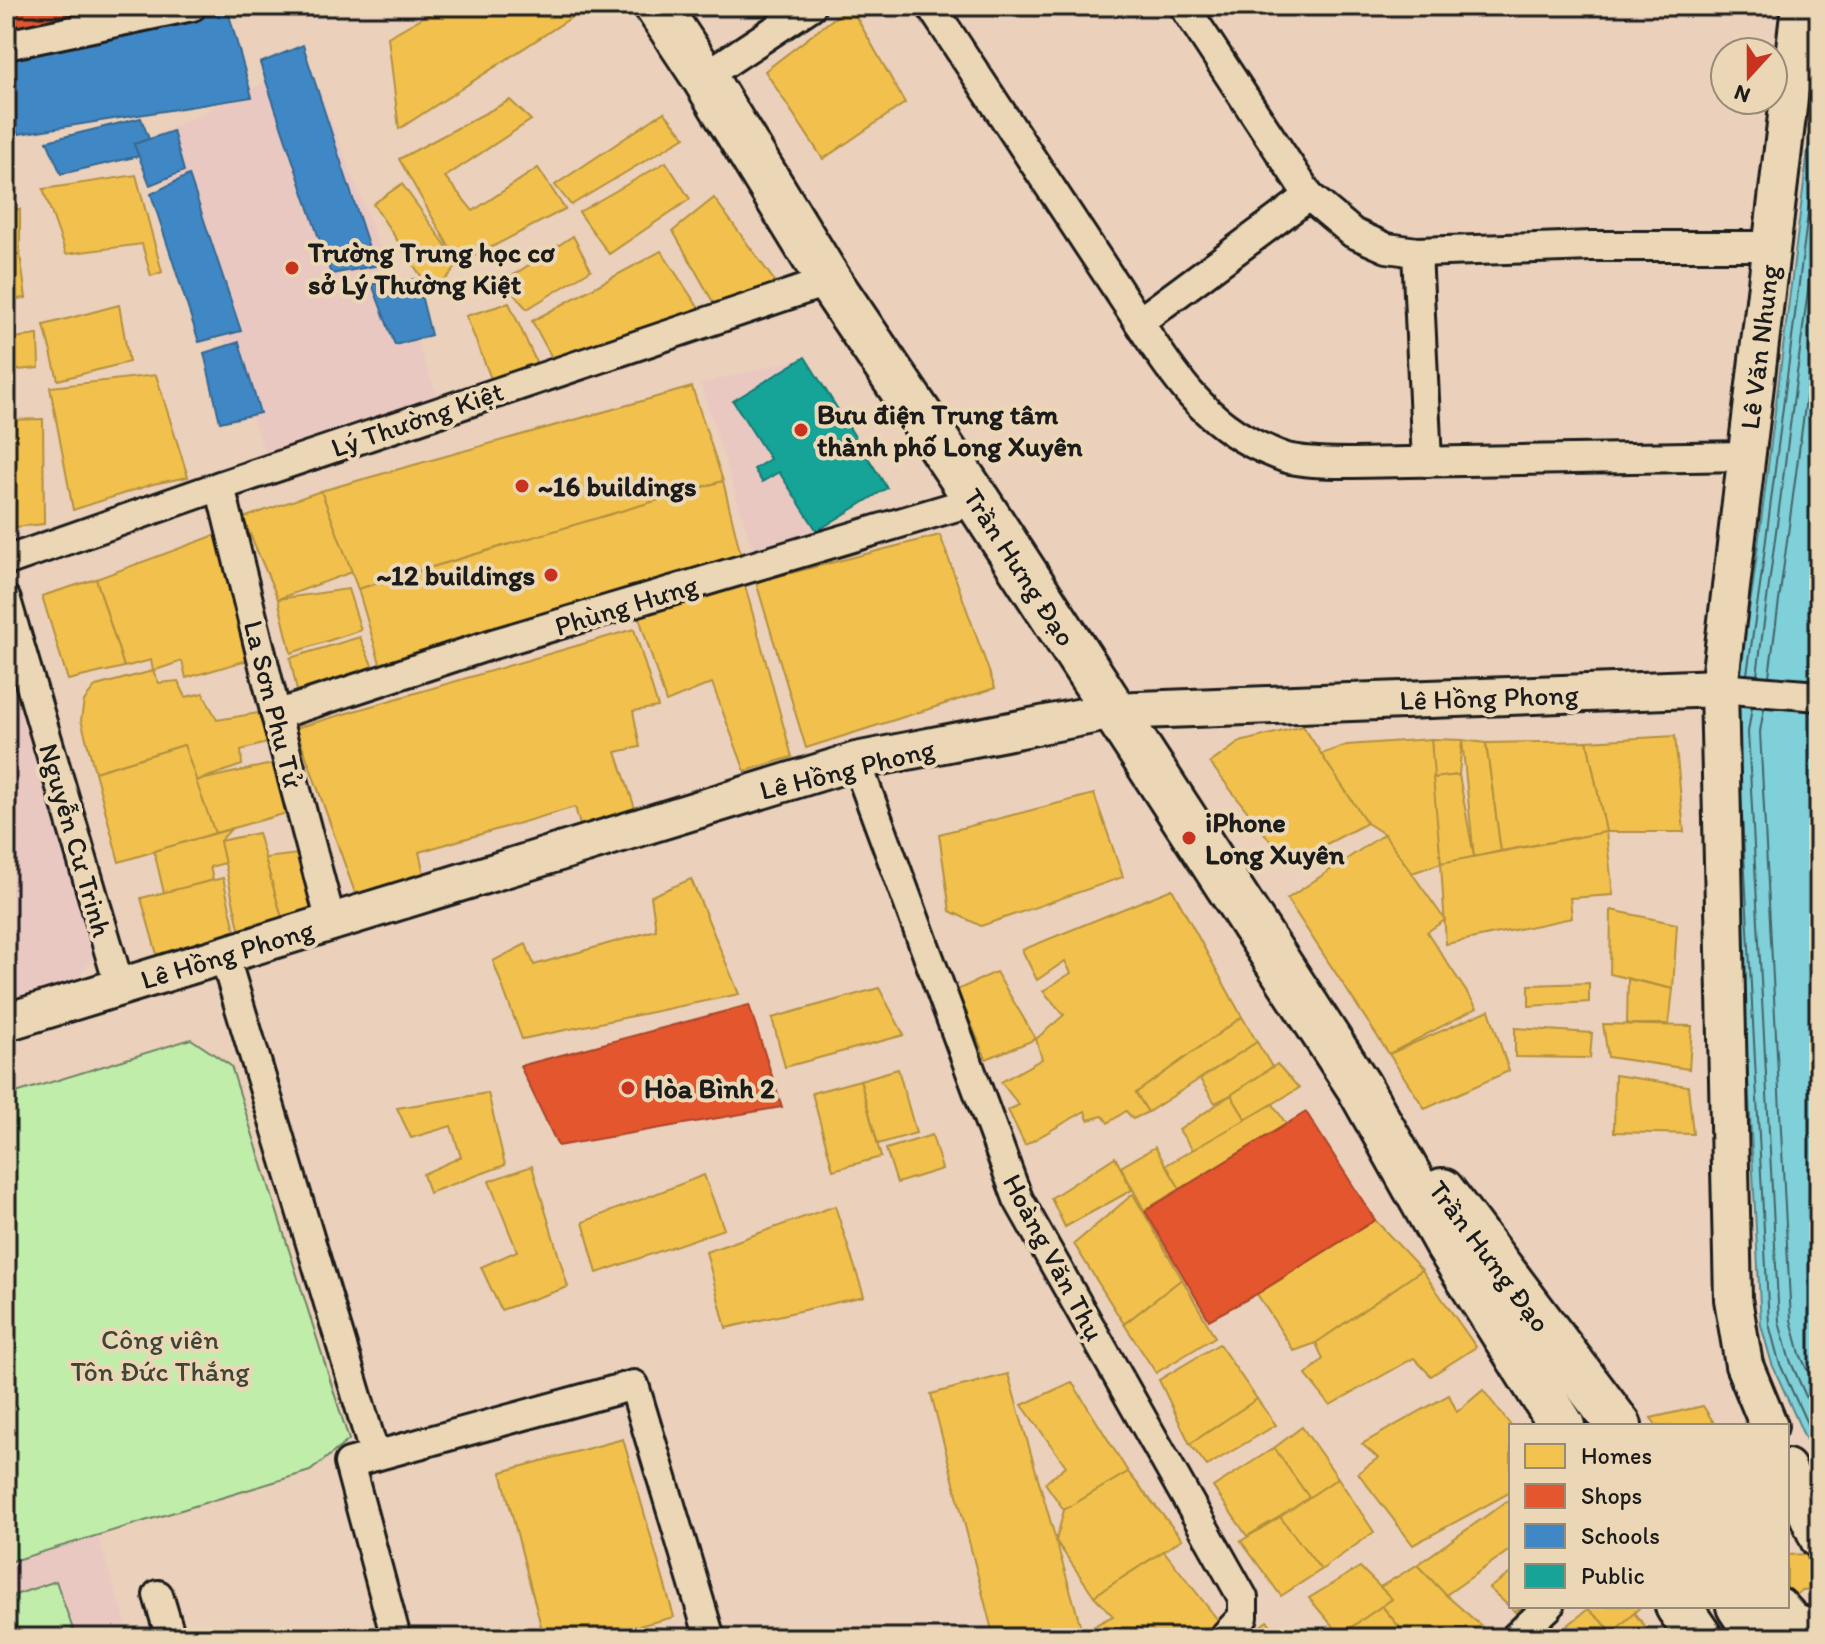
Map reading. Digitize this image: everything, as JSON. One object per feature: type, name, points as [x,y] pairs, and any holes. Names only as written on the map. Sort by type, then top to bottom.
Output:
[{"type":"highway","name":"Trần Hưng Đạo","points":[[657,6],[829,281],[977,500],[1359,1087],[1447,1244],[1561,1424]]},
{"type":"highway","name":"Trần Hưng Đạo","points":[[1359,1087],[1479,1238],[1618,1424]]},
{"type":"highway","points":[[1679,1608],[1700,1638]]},
{"type":"highway","points":[[1740,1608],[1760,1638]]},
{"type":"street","points":[[6,45],[142,12],[192,6]]},
{"type":"street","points":[[704,77],[811,6]]},
{"type":"street","points":[[931,6],[1172,374],[1222,426],[1255,445],[1287,458],[1315,463],[1746,456]]},
{"type":"street","points":[[1184,6],[1309,196],[1353,233],[1387,248],[1417,252],[1592,246],[1771,246]]},
{"type":"street","name":"Lê Văn Nhung","points":[[1768,1424],[1744,1365],[1733,1299],[1731,689],[1746,456],[1800,6]]},
{"type":"street","points":[[1139,322],[1309,196]]},
{"type":"street","points":[[1417,252],[1427,462]]},
{"type":"street","name":"Lý Thường Kiệt","points":[[6,561],[829,281]]},
{"type":"street","name":"La Sơn Phu Tử","points":[[220,486],[331,922]]},
{"type":"street","name":"Phùng Hưng","points":[[276,715],[493,644],[977,500]]},
{"type":"street","name":"Nguyễn Cư Trinh","points":[[6,600],[120,988]]},
{"type":"street","points":[[1731,689],[1819,696]]},
{"type":"street","name":"Lê Hồng Phong","points":[[6,1022],[856,761],[1113,711],[1731,689]]},
{"type":"street","name":"Hoàng Văn Thụ","points":[[856,761],[1018,1199],[1243,1598],[1243,1617],[1223,1638]]},
{"type":"street","points":[[224,955],[375,1456]]},
{"type":"street","points":[[396,1638],[349,1463],[634,1385],[710,1638]]},
{"type":"street","points":[[1789,1472],[1819,1540]]},
{"type":"street","points":[[158,1595],[171,1638]]},
{"type":"street","points":[[1515,1638],[1547,1608]]},
{"type":"street","points":[[1781,1608],[1793,1621],[1819,1631]]},
{"type":"shaded area","name":"Trường Trung học cơ sở Lý Thường Kiệt","points":[[308,61],[438,397],[265,453],[149,139]]},
{"type":"shaded area","name":"Bưu điện Trung tâm thành phố Long Xuyên","points":[[805,357],[887,488],[817,531],[753,551],[701,384]]},
{"type":"shaded area","points":[[6,667],[95,955],[77,979],[6,1001]]},
{"type":"shaded area","points":[[97,1536],[131,1638],[6,1638],[6,1563]]},
{"type":"green space","name":"Công viên Tôn Đức Thắng","points":[[191,1039],[231,1066],[349,1440],[310,1471],[6,1563],[6,1096]]},
{"type":"green space","points":[[56,1581],[76,1638],[6,1638],[6,1598]]},
{"type":"water","points":[[1819,64],[1819,1469],[1772,1364],[1761,1325],[1730,731],[1753,585]]},
{"type":"building: Homes","points":[[443,6],[589,6],[399,129],[388,37]]},
{"type":"building: Homes","points":[[850,6],[905,103],[823,159],[765,71]]},
{"type":"building: Homes","points":[[510,100],[531,120],[445,177],[473,211],[538,168],[565,209],[459,264],[399,159]]},
{"type":"building: Homes","points":[[664,112],[685,137],[571,205],[555,185]]},
{"type":"building: Homes","points":[[14,149],[16,197],[6,199],[6,150]]},
{"type":"building: Homes","points":[[666,162],[690,199],[609,254],[579,212]]},
{"type":"building: Homes","points":[[136,175],[162,272],[151,276],[142,244],[66,254],[43,189]]},
{"type":"building: Homes","points":[[402,184],[459,264],[433,294],[373,204]]},
{"type":"building: Homes","points":[[714,198],[776,283],[717,309],[673,231]]},
{"type":"building: Homes","points":[[20,209],[20,254],[6,255],[6,210]]},
{"type":"building: Homes","points":[[573,236],[591,270],[527,309],[503,282]]},
{"type":"building: Homes","points":[[661,251],[706,319],[628,345],[618,336],[557,367],[532,321]]},
{"type":"building: Homes","points":[[20,254],[26,298],[6,300],[6,256]]},
{"type":"building: Homes","points":[[509,303],[538,366],[492,381],[466,316]]},
{"type":"building: Homes","points":[[119,305],[129,362],[58,380],[44,325]]},
{"type":"building: Homes","points":[[38,335],[39,368],[6,371],[6,339]]},
{"type":"building: Homes","points":[[156,375],[188,477],[153,484],[73,510],[50,387]]},
{"type":"building: Homes","name":"~16 buildings","points":[[692,387],[723,481],[358,589],[321,491]]},
{"type":"building: Homes","points":[[43,419],[44,524],[6,528],[6,420]]},
{"type":"building: Homes","name":"~12 buildings","points":[[723,481],[742,560],[382,670],[358,589]]},
{"type":"building: Homes","points":[[321,491],[352,572],[278,599],[243,518]]},
{"type":"building: Homes","points":[[221,533],[255,658],[186,678],[182,661],[153,671],[151,660],[124,667],[96,579]]},
{"type":"building: Homes","points":[[940,535],[995,688],[806,748],[756,582]]},
{"type":"building: Homes","points":[[96,579],[124,667],[68,680],[42,596]]},
{"type":"building: Homes","points":[[744,582],[792,757],[745,771],[712,683],[666,702],[637,611]]},
{"type":"building: Homes","points":[[348,589],[361,630],[291,653],[278,599]]},
{"type":"building: Homes","points":[[634,629],[658,707],[633,711],[640,747],[616,752],[639,820],[583,836],[575,807],[419,852],[427,887],[359,904],[296,728]]},
{"type":"building: Homes","points":[[360,637],[377,677],[300,705],[290,658]]},
{"type":"building: Homes","points":[[153,671],[159,683],[178,681],[186,697],[203,693],[217,720],[258,713],[274,741],[241,750],[242,765],[196,781],[184,745],[95,772],[81,720],[84,701],[96,686]]},
{"type":"building: Homes","points":[[1303,726],[1367,823],[1288,864],[1210,763],[1240,742]]},
{"type":"building: Homes","points":[[1675,736],[1684,832],[1606,832],[1587,741]]},
{"type":"building: Homes","points":[[1431,739],[1462,740],[1459,775],[1433,778]]},
{"type":"building: Homes","points":[[1431,739],[1441,863],[1412,873],[1384,834],[1367,823],[1321,754],[1347,745]]},
{"type":"building: Homes","points":[[1462,740],[1486,743],[1501,851],[1474,857]]},
{"type":"building: Homes","points":[[1587,741],[1606,832],[1501,851],[1486,743]]},
{"type":"building: Homes","points":[[184,745],[215,833],[119,862],[95,772]]},
{"type":"building: Homes","points":[[280,762],[294,811],[215,833],[196,781]]},
{"type":"building: Homes","points":[[1459,775],[1474,857],[1441,863],[1433,778]]},
{"type":"building: Homes","points":[[1094,794],[1123,877],[981,926],[950,911],[939,834]]},
{"type":"building: Homes","points":[[231,829],[220,841],[225,863],[210,867],[213,880],[164,893],[154,851]]},
{"type":"building: Homes","points":[[1606,832],[1613,895],[1570,898],[1572,918],[1446,944],[1441,863]]},
{"type":"building: Homes","points":[[258,833],[283,921],[240,933],[220,841]]},
{"type":"building: Homes","points":[[1384,834],[1445,920],[1427,932],[1477,1008],[1389,1054],[1287,899]]},
{"type":"building: Homes","points":[[315,852],[332,908],[283,921],[265,858]]},
{"type":"building: Homes","points":[[223,878],[238,943],[158,958],[141,898]]},
{"type":"building: Homes","points":[[691,879],[739,994],[522,1039],[493,961],[526,944],[534,965],[656,930],[651,896]]},
{"type":"building: Homes","points":[[1172,889],[1242,1017],[1136,1093],[1148,1112],[1133,1119],[1126,1111],[1108,1123],[1103,1116],[1088,1120],[1085,1111],[1025,1145],[1008,1110],[1019,1105],[1001,1082],[1042,1059],[1036,1039],[1064,1015],[1043,991],[1071,973],[1065,961],[1037,980],[1022,950]]},
{"type":"building: Homes","points":[[1611,910],[1677,924],[1673,989],[1610,974]]},
{"type":"building: Homes","points":[[996,972],[1036,1039],[986,1059],[957,990]]},
{"type":"building: Homes","points":[[1628,979],[1673,989],[1669,1024],[1627,1024]]},
{"type":"building: Homes","points":[[1589,983],[1589,1002],[1529,1006],[1529,985]]},
{"type":"building: Homes","points":[[879,988],[904,1035],[785,1067],[772,1018]]},
{"type":"building: Homes","points":[[1489,1010],[1509,1071],[1425,1109],[1389,1054]]},
{"type":"building: Homes","points":[[1242,1017],[1257,1042],[1148,1112],[1136,1093]]},
{"type":"building: Homes","points":[[1603,1024],[1692,1026],[1689,1069],[1608,1057]]},
{"type":"building: Homes","points":[[1515,1028],[1592,1033],[1590,1058],[1515,1057]]},
{"type":"building: Homes","points":[[1257,1042],[1272,1067],[1215,1103],[1200,1079]]},
{"type":"building: Homes","points":[[1277,1064],[1299,1088],[1246,1120],[1231,1095]]},
{"type":"building: Homes","points":[[898,1069],[916,1133],[878,1144],[860,1080]]},
{"type":"building: Homes","points":[[1615,1075],[1688,1086],[1693,1134],[1614,1132]]},
{"type":"building: Homes","points":[[860,1080],[881,1157],[833,1170],[812,1093]]},
{"type":"building: Homes","points":[[488,1093],[505,1165],[429,1193],[423,1174],[461,1157],[451,1126],[411,1138],[397,1108]]},
{"type":"building: Homes","points":[[1231,1095],[1246,1120],[1193,1150],[1179,1130]]},
{"type":"building: Homes","points":[[1273,1104],[1286,1124],[1180,1189],[1166,1165]]},
{"type":"building: Homes","points":[[932,1135],[942,1169],[897,1183],[886,1149]]},
{"type":"building: Homes","points":[[1155,1147],[1180,1189],[1144,1210],[1121,1167]]},
{"type":"building: Homes","points":[[1115,1157],[1132,1190],[1065,1227],[1051,1198]]},
{"type":"building: Homes","points":[[532,1166],[568,1287],[501,1310],[481,1267],[517,1251],[489,1181]]},
{"type":"building: Homes","points":[[704,1175],[724,1229],[597,1273],[583,1222]]},
{"type":"building: Homes","points":[[1133,1194],[1182,1279],[1124,1324],[1074,1244]]},
{"type":"building: Homes","points":[[835,1206],[864,1296],[726,1328],[706,1252]]},
{"type":"building: Homes","points":[[1375,1220],[1422,1270],[1316,1343],[1294,1351],[1257,1294]]},
{"type":"building: Homes","points":[[1422,1270],[1476,1347],[1431,1376],[1414,1358],[1330,1405],[1306,1375],[1323,1359],[1316,1343]]},
{"type":"building: Homes","points":[[1182,1279],[1215,1337],[1156,1373],[1124,1324]]},
{"type":"building: Homes","points":[[1219,1344],[1257,1399],[1190,1444],[1159,1380]]},
{"type":"building: Homes","points":[[1008,1374],[1084,1638],[994,1638],[931,1394]]},
{"type":"building: Homes","points":[[1072,1382],[1128,1472],[1064,1510],[1045,1483],[1066,1466],[1022,1405]]},
{"type":"building: Homes","points":[[1483,1390],[1509,1424],[1509,1493],[1413,1545],[1358,1473],[1378,1458],[1362,1444],[1449,1395],[1457,1412]]},
{"type":"building: Homes","points":[[1257,1399],[1276,1425],[1207,1466],[1190,1444]]},
{"type":"building: Homes","points":[[1703,1406],[1715,1424],[1656,1424],[1651,1418]]},
{"type":"building: Homes","points":[[1302,1427],[1338,1478],[1310,1499],[1274,1448]]},
{"type":"building: Homes","points":[[623,1439],[674,1617],[590,1638],[544,1638],[501,1472]]},
{"type":"building: Homes","points":[[1274,1448],[1310,1499],[1247,1536],[1213,1487]]},
{"type":"building: Homes","points":[[1128,1472],[1182,1539],[1094,1596],[1056,1541],[1064,1510]]},
{"type":"building: Homes","points":[[1338,1478],[1374,1532],[1321,1570],[1280,1517]]},
{"type":"building: Homes","points":[[1507,1501],[1509,1503],[1509,1550],[1446,1595],[1417,1565]]},
{"type":"building: Homes","points":[[1280,1517],[1321,1570],[1281,1596],[1241,1541]]},
{"type":"building: Homes","points":[[1164,1551],[1221,1624],[1201,1638],[1094,1638],[1087,1629],[1113,1616],[1094,1596]]},
{"type":"building: Homes","points":[[1806,1554],[1815,1589],[1802,1590],[1791,1600],[1789,1598],[1789,1555]]},
{"type":"building: Homes","points":[[1417,1565],[1495,1638],[1442,1638],[1437,1632],[1428,1638],[1408,1638],[1382,1606],[1392,1599],[1380,1587]]},
{"type":"building: Homes","points":[[1360,1567],[1392,1599],[1340,1635],[1309,1598]]},
{"type":"building: Homes","points":[[1509,1574],[1509,1606],[1489,1588]]},
{"type":"building: Homes","points":[[1382,1606],[1408,1638],[1343,1638],[1340,1635]]},
{"type":"building: Homes","points":[[1589,1608],[1639,1608],[1614,1633]]},
{"type":"building: Homes","points":[[1588,1609],[1614,1633],[1608,1638],[1552,1638]]},
{"type":"building: Homes","points":[[1634,1613],[1655,1638],[1607,1638]]},
{"type":"building: Homes","points":[[1267,1621],[1282,1638],[1245,1638]]},
{"type":"building: Homes","points":[[690,1628],[693,1638],[658,1638]]},
{"type":"building: Shops","points":[[6,6],[133,6],[6,36]]},
{"type":"building: Shops","points":[[749,1005],[782,1107],[558,1146],[520,1066]]},
{"type":"building: Shops","points":[[1306,1112],[1375,1220],[1257,1294],[1209,1320],[1145,1211]]},
{"type":"building: Schools","points":[[228,11],[252,97],[6,136],[6,59]]},
{"type":"building: Schools","points":[[303,45],[375,266],[331,274],[260,63]]},
{"type":"building: Schools","points":[[141,118],[149,139],[134,144],[139,156],[61,174],[47,141]]},
{"type":"building: Schools","points":[[173,131],[184,171],[150,185],[134,144]]},
{"type":"building: Schools","points":[[189,175],[241,331],[199,342],[151,194]]},
{"type":"building: Schools","points":[[417,279],[431,335],[395,345],[372,284]]},
{"type":"building: Schools","points":[[239,342],[260,413],[220,422],[204,353]]},
{"type":"building: Public","name":"Bưu điện Trung tâm thành phố Long Xuyên","points":[[805,357],[887,488],[817,531],[779,472],[762,482],[754,469],[770,459],[733,401]]},
{"type":"place","name":"Trường Trung học cơ sở Lý Thường Kiệt","points":[[292,268]]},
{"type":"place","name":"Bưu điện Trung tâm thành phố Long Xuyên","points":[[801,430]]},
{"type":"place","name":"~16 buildings","points":[[522,486]]},
{"type":"place","name":"~12 buildings","points":[[551,575]]},
{"type":"place","name":"iPhone Long Xuyên","points":[[1189,838]]},
{"type":"place","name":"Hòa Bình 2","points":[[628,1088]]}]
